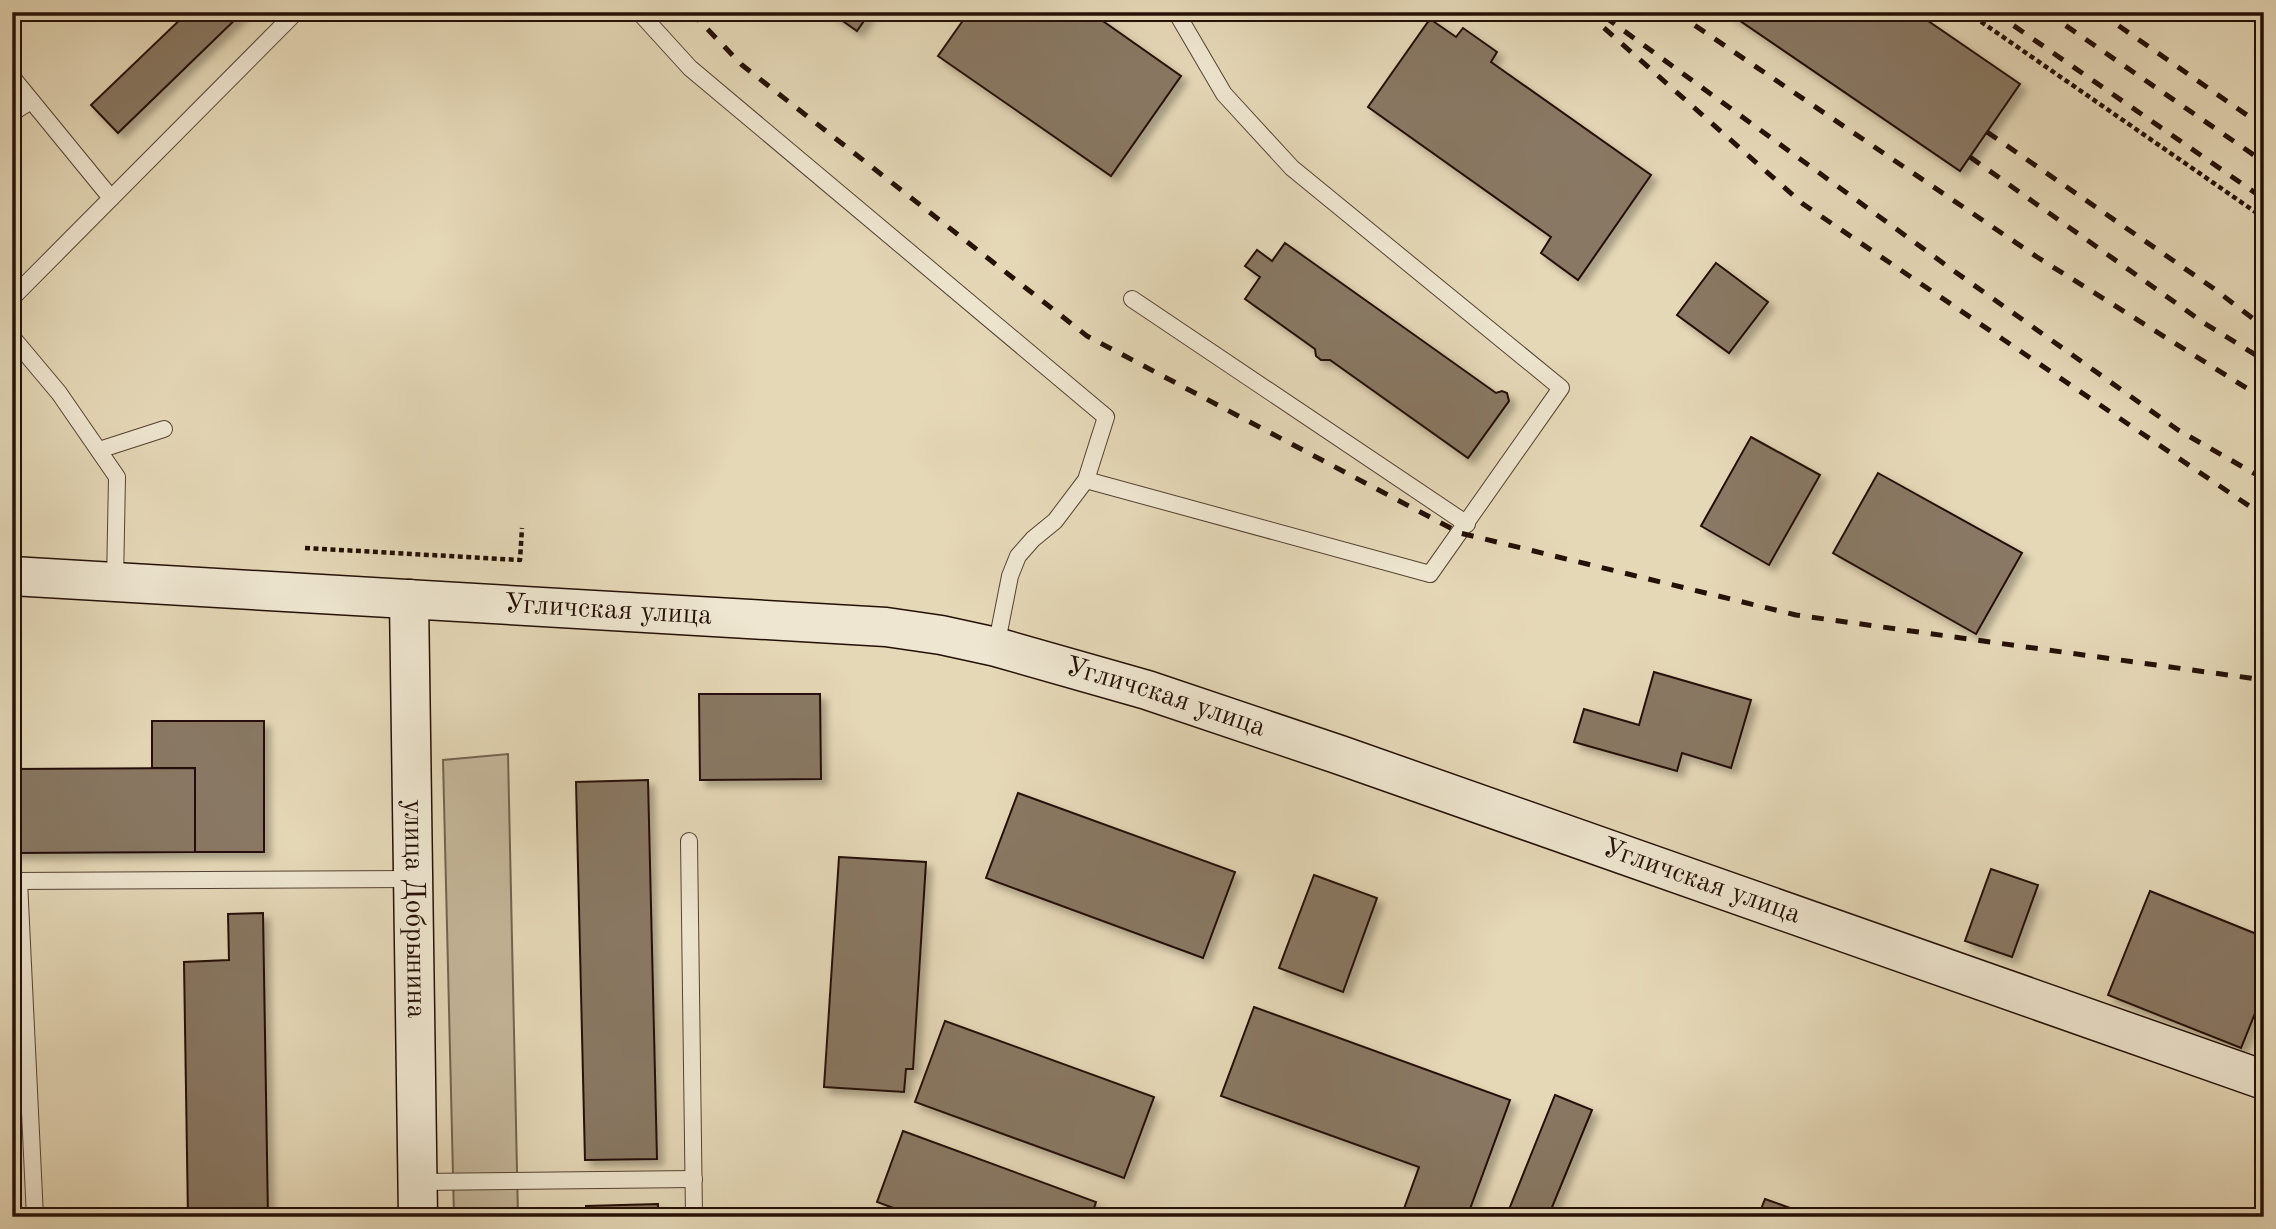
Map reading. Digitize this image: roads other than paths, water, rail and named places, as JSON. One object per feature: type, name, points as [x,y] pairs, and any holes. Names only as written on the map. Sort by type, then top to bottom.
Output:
[{"type":"street","name":"Угличская улица","points":[[12,576],[886,627],[996,647],[1147,690],[1340,755],[2264,1080]]},
{"type":"street","name":"улица Добрынина","points":[[409,599],[418,1199]]},
{"type":"lane","points":[[12,298],[296,12]]},
{"type":"lane","points":[[639,12],[690,68],[1105,417],[1086,480],[1055,521],[1018,556],[1010,576],[996,647]]},
{"type":"lane","points":[[1086,480],[1430,574],[1561,388],[1292,168],[1224,94],[1176,12]]},
{"type":"lane","points":[[12,77],[111,198]]},
{"type":"lane","points":[[12,113],[31,101]]},
{"type":"lane","points":[[1132,299],[1467,524]]},
{"type":"lane","points":[[12,337],[59,393],[117,477],[115,582]]},
{"type":"lane","points":[[99,450],[164,429]]},
{"type":"lane","points":[[689,841],[694,1217]]},
{"type":"lane","points":[[35,1217],[15,881],[413,878]]},
{"type":"lane","points":[[418,1199],[694,1180]]},
{"type":"railway","points":[[691,12],[742,65],[1087,336],[1460,533],[1796,615],[2264,680]]},
{"type":"railway","points":[[1586,12],[1803,204],[2264,516]]},
{"type":"railway","points":[[1675,12],[2037,257],[2264,399]]},
{"type":"railway","points":[[1994,12],[2264,199]]},
{"type":"railway","points":[[2046,12],[2264,162]]},
{"type":"railway","points":[[2099,12],[2264,127]]},
{"type":"railway","points":[[1605,17],[2178,430],[2264,479]]},
{"type":"railway","points":[[1987,132],[2213,288],[2264,327]]},
{"type":"railway","points":[[1970,157],[2204,323],[2264,360]]}]
